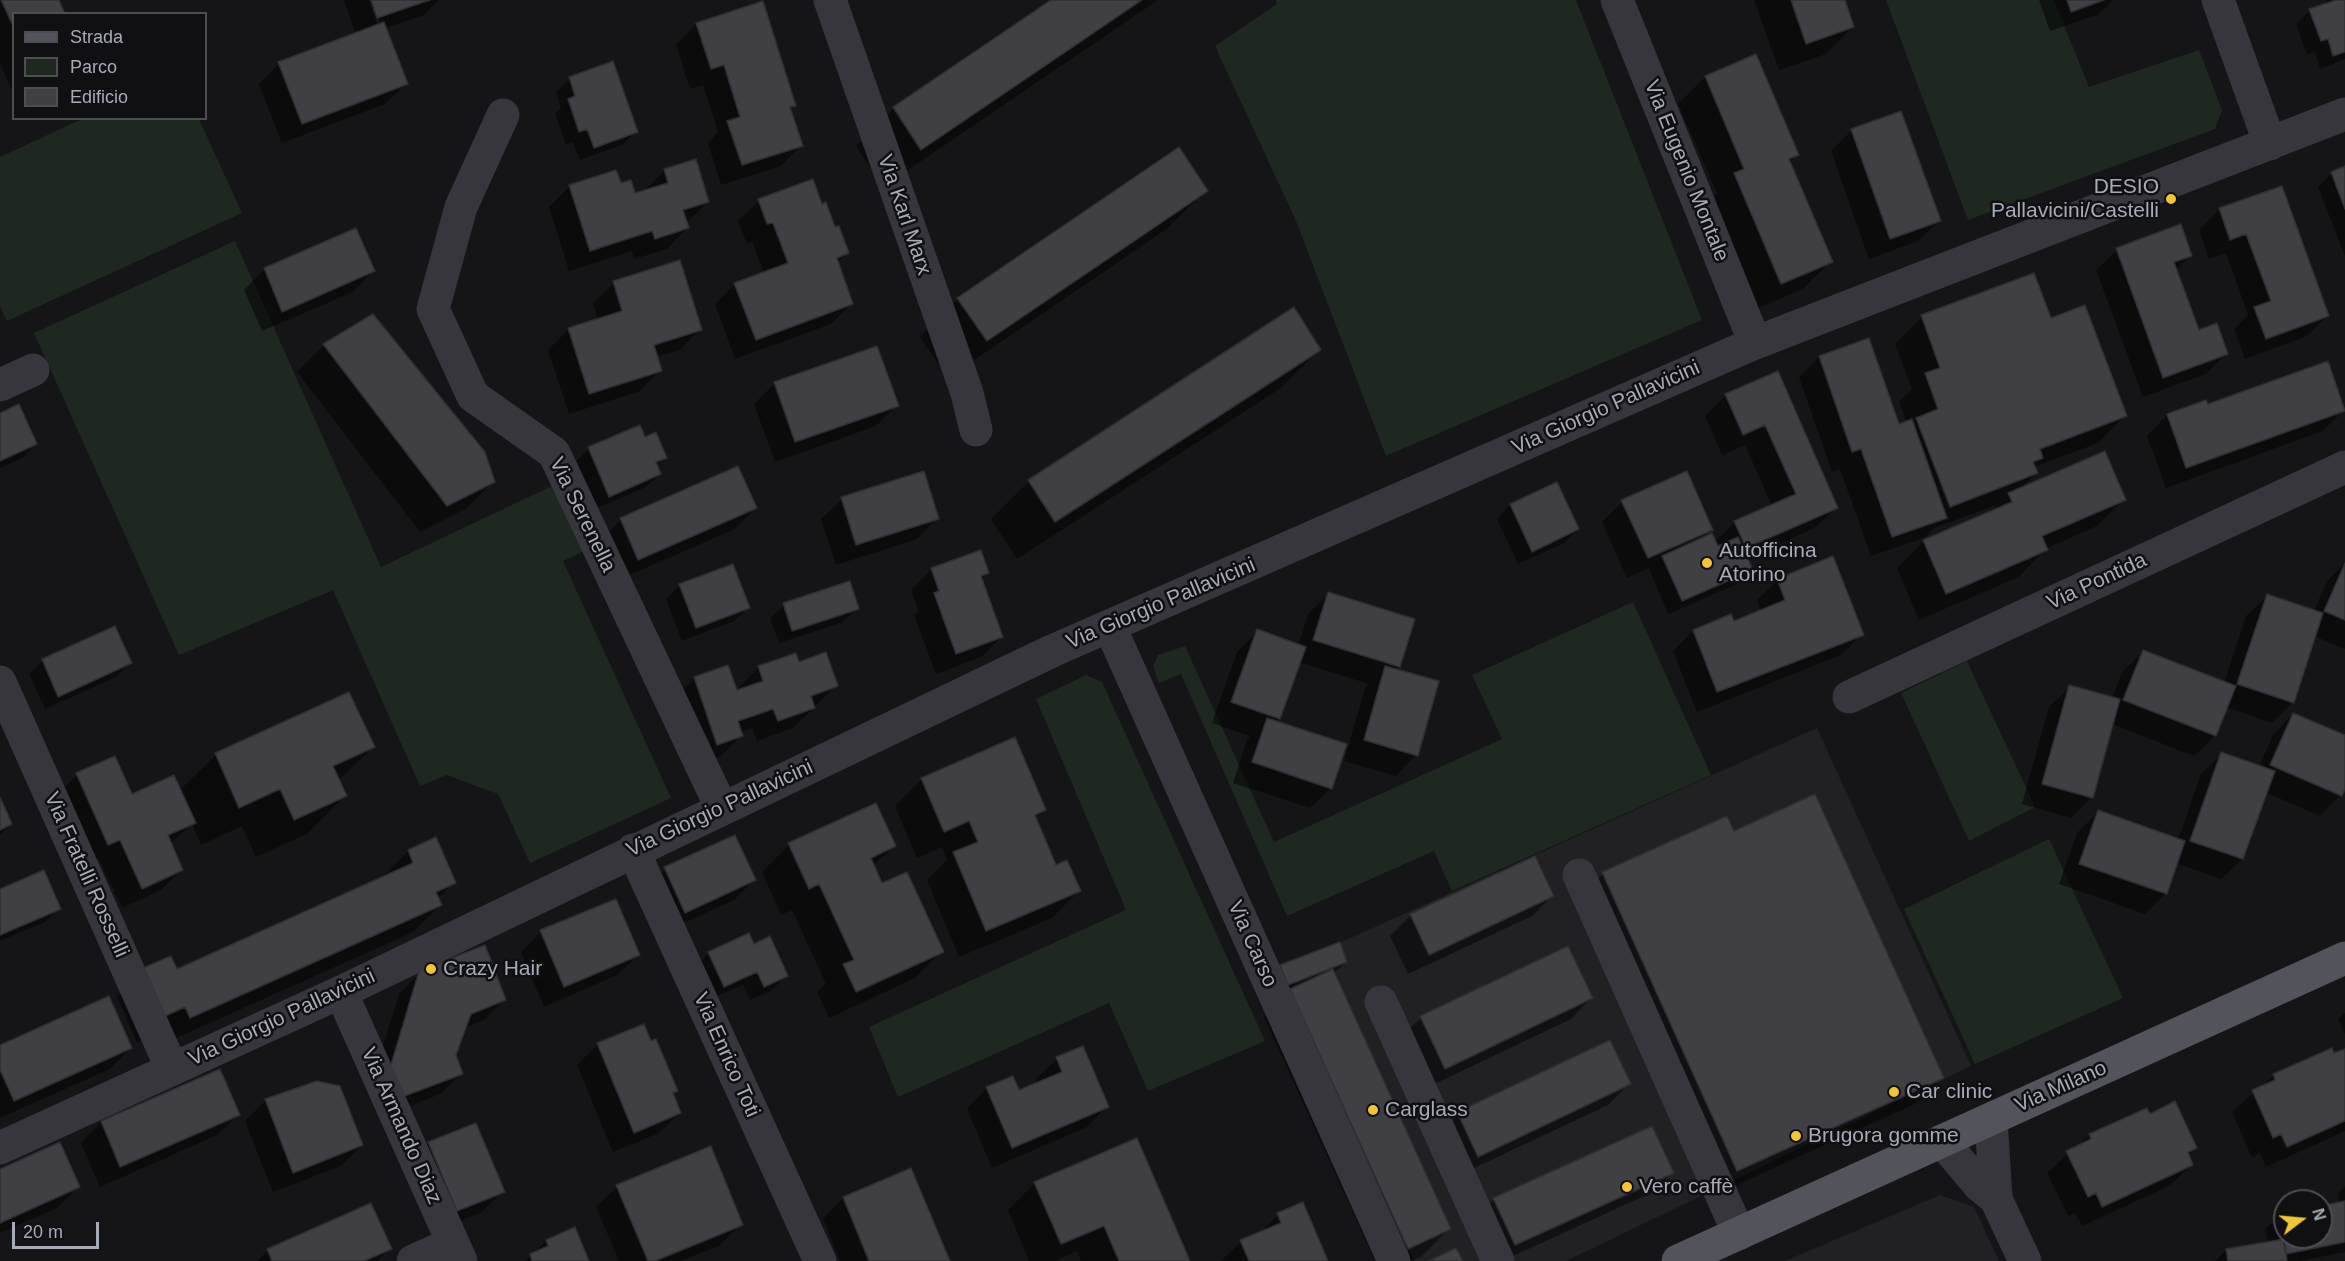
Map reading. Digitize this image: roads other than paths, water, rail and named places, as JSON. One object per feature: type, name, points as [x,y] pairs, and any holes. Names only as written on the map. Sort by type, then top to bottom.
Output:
[{"type":"main road","name":"Via Milano","points":[[1678,1261],[1720,1247],[1942,1141],[2345,958]]},
{"type":"street","name":"Via Karl Marx","points":[[830,0],[967,393],[976,430]]},
{"type":"street","name":"Via Eugenio Montale","points":[[1617,0],[1755,343]]},
{"type":"street","points":[[2218,0],[2271,144]]},
{"type":"street","name":"Via Giorgio Pallavicini","points":[[0,1148],[341,992],[1052,651],[1755,343],[2345,114]]},
{"type":"street","name":"Via Serenella","points":[[503,115],[461,207],[433,309],[473,396],[554,453],[722,809]]},
{"type":"street","points":[[0,385],[33,370]]},
{"type":"street","name":"Via Pontida","points":[[1849,697],[2345,467]]},
{"type":"street","name":"Via Carso","points":[[1110,627],[1394,1261]]},
{"type":"street","name":"Via Fratelli Rosselli","points":[[0,682],[172,1069]]},
{"type":"street","name":"Via Enrico Toti","points":[[633,850],[820,1261]]},
{"type":"street","points":[[1579,875],[1720,1247]]},
{"type":"street","name":"Via Armando Diaz","points":[[341,992],[457,1252]]},
{"type":"street","points":[[1381,1002],[1498,1261]]},
{"type":"street","points":[[1991,1119],[1996,1199],[2025,1261]]},
{"type":"street","points":[[1942,1141],[1975,1181],[1996,1199]]},
{"type":"street","points":[[413,1261],[457,1252]]},
{"type":"place","name":"DESIO Pallavicini/Castelli","points":[[2171,199]]},
{"type":"place","name":"Autofficina Atorino","points":[[1707,563]]},
{"type":"place","name":"Crazy Hair","points":[[431,969]]},
{"type":"place","name":"Car clinic","points":[[1894,1092]]},
{"type":"place","name":"Carglass","points":[[1373,1110]]},
{"type":"place","name":"Brugora gomme","points":[[1796,1136]]},
{"type":"place","name":"Vero caffè","points":[[1627,1187]]}]
